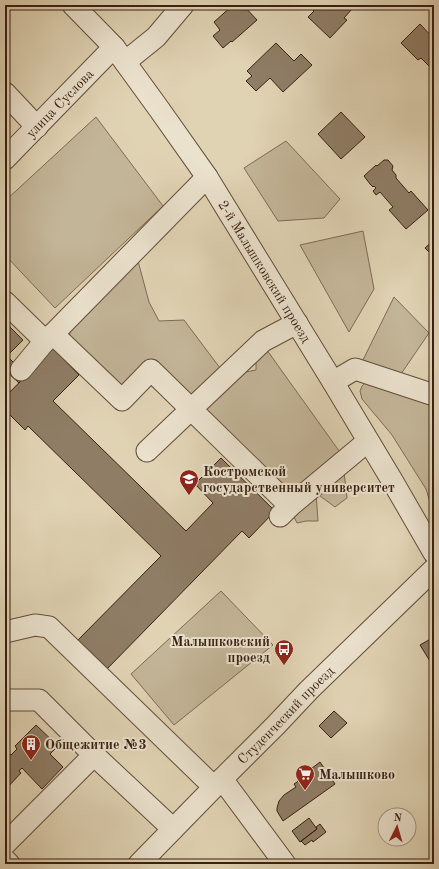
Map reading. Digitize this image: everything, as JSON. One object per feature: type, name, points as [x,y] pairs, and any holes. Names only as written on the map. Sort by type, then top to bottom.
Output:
[{"type":"street","name":"2-й Малышковский проезд","points":[[73,5],[120,54],[207,177],[333,382],[434,554]]},
{"type":"street","name":"улица Суслова","points":[[5,159],[36,127],[120,54],[156,37],[183,5]]},
{"type":"street","points":[[5,93],[36,127]]},
{"type":"street","points":[[21,370],[49,337],[207,177]]},
{"type":"street","points":[[5,302],[49,337],[122,400],[152,370],[191,409],[285,511],[368,441]]},
{"type":"street","points":[[146,451],[263,342],[297,323]]},
{"type":"street","points":[[333,382],[355,369],[434,395]]},
{"type":"street","name":"Студенческий проезд","points":[[139,864],[309,690],[434,569]]},
{"type":"street","points":[[5,632],[35,624],[49,626],[218,783],[282,863]]},
{"type":"street","points":[[5,700],[39,700],[94,755],[173,829]]},
{"type":"street","points":[[5,844],[94,755]]},
{"type":"street","points":[[5,860],[9,864]]},
{"type":"shaded area","points":[[96,117],[163,206],[55,308],[5,255],[5,201]]},
{"type":"shaded area","points":[[286,141],[340,199],[324,218],[278,221],[244,168]]},
{"type":"shaded area","points":[[363,231],[374,289],[349,332],[300,245]]},
{"type":"shaded area","points":[[138,261],[149,302],[159,321],[184,320],[223,372],[235,374],[256,370],[256,348],[264,346],[342,455],[347,498],[335,507],[316,493],[318,521],[297,523],[292,513],[153,368],[122,396],[69,344],[70,330]]},
{"type":"shaded area","points":[[394,297],[429,333],[401,374],[361,364]]},
{"type":"shaded area","points":[[366,382],[434,400],[434,516],[426,489],[392,435],[362,399],[360,391]]},
{"type":"shaded area","points":[[221,591],[273,645],[174,725],[131,674]]},
{"type":"building","points":[[233,5],[243,5],[257,20],[223,48],[213,36],[220,30],[214,22]]},
{"type":"building","points":[[316,5],[347,5],[352,9],[344,18],[347,20],[330,38],[308,17],[314,11],[312,9]]},
{"type":"building","points":[[420,24],[434,39],[434,68],[432,69],[421,58],[418,60],[401,43]]},
{"type":"building","points":[[276,43],[294,61],[301,54],[312,65],[283,92],[270,78],[256,91],[246,81],[252,76],[247,71]]},
{"type":"building","points":[[341,112],[365,137],[341,159],[318,134]]},
{"type":"building","points":[[384,160],[388,160],[393,166],[392,170],[396,175],[396,178],[409,193],[411,191],[428,210],[406,229],[389,210],[393,207],[380,192],[376,195],[373,191],[376,188],[370,184],[364,176]]},
{"type":"building","points":[[434,240],[434,257],[425,248]]},
{"type":"building","points":[[5,322],[23,340],[7,356],[26,375],[19,383],[5,370]]},
{"type":"building","points":[[53,348],[79,375],[53,401],[186,531],[213,503],[195,484],[221,458],[275,511],[249,538],[242,531],[105,671],[76,642],[161,556],[28,426],[25,430],[5,410],[5,397]]},
{"type":"building","points":[[434,637],[434,665],[433,666],[420,645]]},
{"type":"building","points":[[334,711],[347,723],[331,738],[319,726]]},
{"type":"building","name":"Общежитие №3","points":[[36,725],[58,746],[50,754],[63,767],[42,789],[22,768],[19,771],[21,773],[5,790],[5,749],[11,755],[17,749],[15,746]]},
{"type":"building","points":[[320,762],[335,784],[283,821],[277,811],[279,801],[284,795],[296,787],[294,784],[309,774],[307,772]]},
{"type":"building","points":[[309,818],[317,829],[300,842],[292,831]]},
{"type":"building","points":[[320,824],[326,832],[313,842],[312,840],[305,845],[301,841],[317,829],[316,827]]},
{"type":"place","name":"Костромской государственный университет","points":[[189,496]]},
{"type":"place","name":"Малышковский проезд","points":[[284,666]]},
{"type":"place","name":"Общежитие №3","points":[[31,761]]},
{"type":"place","name":"Малышково","points":[[305,791]]}]
